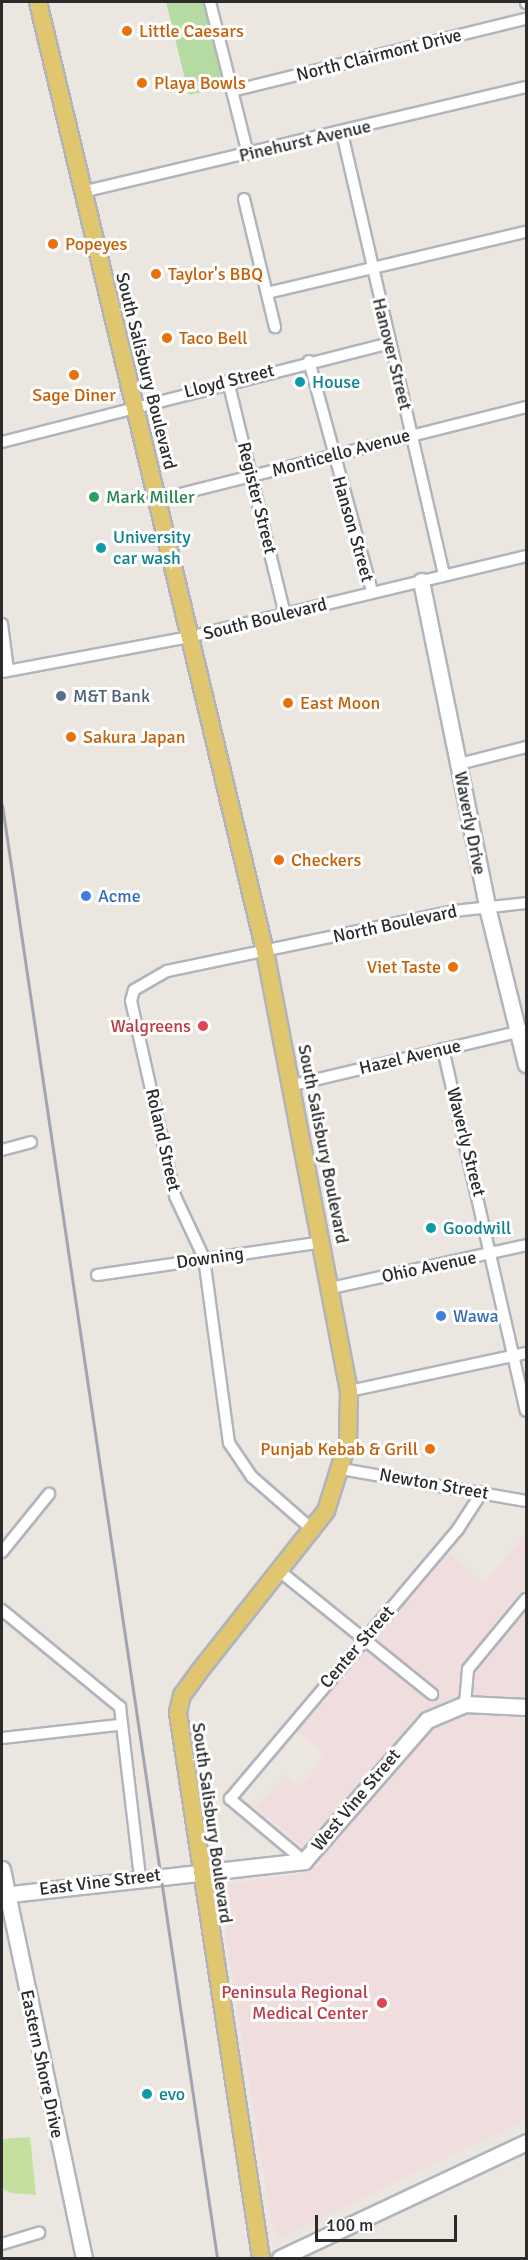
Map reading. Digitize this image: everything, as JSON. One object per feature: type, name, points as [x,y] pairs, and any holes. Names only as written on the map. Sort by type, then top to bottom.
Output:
[{"type":"main road","name":"South Salisbury Boulevard","points":[[38,2],[264,951],[293,1085],[349,1391],[342,1469],[314,1531],[199,1672],[179,1704],[200,1871],[261,2259]]},
{"type":"street","points":[[210,2],[248,154]]},
{"type":"street","name":"North Clairmont Drive","points":[[232,91],[526,19]]},
{"type":"street","name":"Pinehurst Avenue","points":[[82,192],[342,133],[526,87]]},
{"type":"street","name":"Hanover Street","points":[[342,133],[370,267],[444,574]]},
{"type":"street","points":[[244,199],[275,327]]},
{"type":"street","points":[[267,292],[526,232]]},
{"type":"street","name":"Lloyd Street","points":[[2,442],[117,413],[134,404],[389,343]]},
{"type":"street","name":"Hanson Street","points":[[309,361],[333,459],[372,592]]},
{"type":"street","name":"Register Street","points":[[228,381],[285,615]]},
{"type":"street","name":"Monticello Avenue","points":[[156,500],[333,459],[412,434],[526,407]]},
{"type":"street","name":"South Boulevard","points":[[5,671],[189,637],[526,556]]},
{"type":"street","name":"Waverly Drive","points":[[421,581],[488,911],[522,1031],[526,1064]]},
{"type":"street","points":[[2,624],[5,671]]},
{"type":"street","points":[[459,764],[526,747]]},
{"type":"street","name":"North Boulevard","points":[[264,951],[454,911],[488,911],[526,903]]},
{"type":"street","name":"Roland Street","points":[[264,951],[167,971],[139,984],[131,1001],[175,1196],[204,1258],[230,1443],[252,1477],[314,1531]]},
{"type":"street","name":"Hazel Avenue","points":[[293,1085],[522,1031]]},
{"type":"street","name":"Waverly Street","points":[[443,1049],[526,1411]]},
{"type":"street","points":[[2,1150],[31,1142]]},
{"type":"street","name":"Downing","points":[[97,1275],[322,1242]]},
{"type":"street","name":"Ohio Avenue","points":[[331,1288],[526,1245]]},
{"type":"street","points":[[349,1391],[526,1353]]},
{"type":"street","name":"Newton Street","points":[[342,1469],[526,1501]]},
{"type":"street","name":"Center Street","points":[[304,1861],[230,1799],[458,1529],[482,1492]]},
{"type":"street","points":[[2,1552],[50,1494]]},
{"type":"street","points":[[282,1573],[432,1694]]},
{"type":"street","points":[[465,1704],[468,1669],[526,1599]]},
{"type":"street","points":[[2,1610],[120,1707],[118,1725],[140,1877]]},
{"type":"street","name":"West Vine Street","points":[[200,1871],[304,1861],[427,1720],[465,1704],[526,1707]]},
{"type":"street","points":[[2,1738],[118,1725]]},
{"type":"street","name":"Eastern Shore Drive","points":[[2,1869],[4,1894],[84,2259]]},
{"type":"street","name":"East Vine Street","points":[[4,1894],[200,1871]]},
{"type":"street","points":[[280,2259],[526,2142]]},
{"type":"street","points":[[77,2229],[94,2259]]},
{"type":"street","points":[[2,2244],[39,2233]]},
{"type":"shaded area","name":"Peninsula Regional Medical Center","points":[[526,1533],[526,2120],[280,2238],[272,2226],[218,1885],[299,1874],[324,1865],[256,1807],[284,1775],[300,1787],[326,1756],[296,1729],[447,1552],[485,1583]]},
{"type":"green space","points":[[166,2],[203,2],[224,86],[189,95]]},
{"type":"green space","points":[[30,2137],[36,2195],[11,2193],[2,2188],[2,2139]]},
{"type":"railway","points":[[2,805],[217,2258]]},
{"type":"place","name":"Little Caesars","points":[[127,31]]},
{"type":"place","name":"Playa Bowls","points":[[142,83]]},
{"type":"place","name":"Popeyes","points":[[53,244]]},
{"type":"place","name":"Taylor's BBQ","points":[[156,274]]},
{"type":"place","name":"Taco Bell","points":[[167,338]]},
{"type":"place","name":"Sage Diner","points":[[74,375]]},
{"type":"place","name":"House","points":[[300,382]]},
{"type":"place","name":"Mark Miller","points":[[94,497]]},
{"type":"place","name":"University car wash","points":[[101,548]]},
{"type":"place","name":"M&T Bank","points":[[61,696]]},
{"type":"place","name":"East Moon","points":[[288,703]]},
{"type":"place","name":"Sakura Japan","points":[[71,737]]},
{"type":"place","name":"Checkers","points":[[279,860]]},
{"type":"place","name":"Acme","points":[[86,896]]},
{"type":"place","name":"Viet Taste","points":[[453,967]]},
{"type":"place","name":"Walgreens","points":[[203,1026]]},
{"type":"place","name":"Goodwill","points":[[431,1228]]},
{"type":"place","name":"Wawa","points":[[441,1316]]},
{"type":"place","name":"Punjab Kebab & Grill","points":[[430,1449]]},
{"type":"place","name":"Peninsula Regional Medical Center","points":[[382,2003]]},
{"type":"place","name":"evo","points":[[147,2094]]}]
